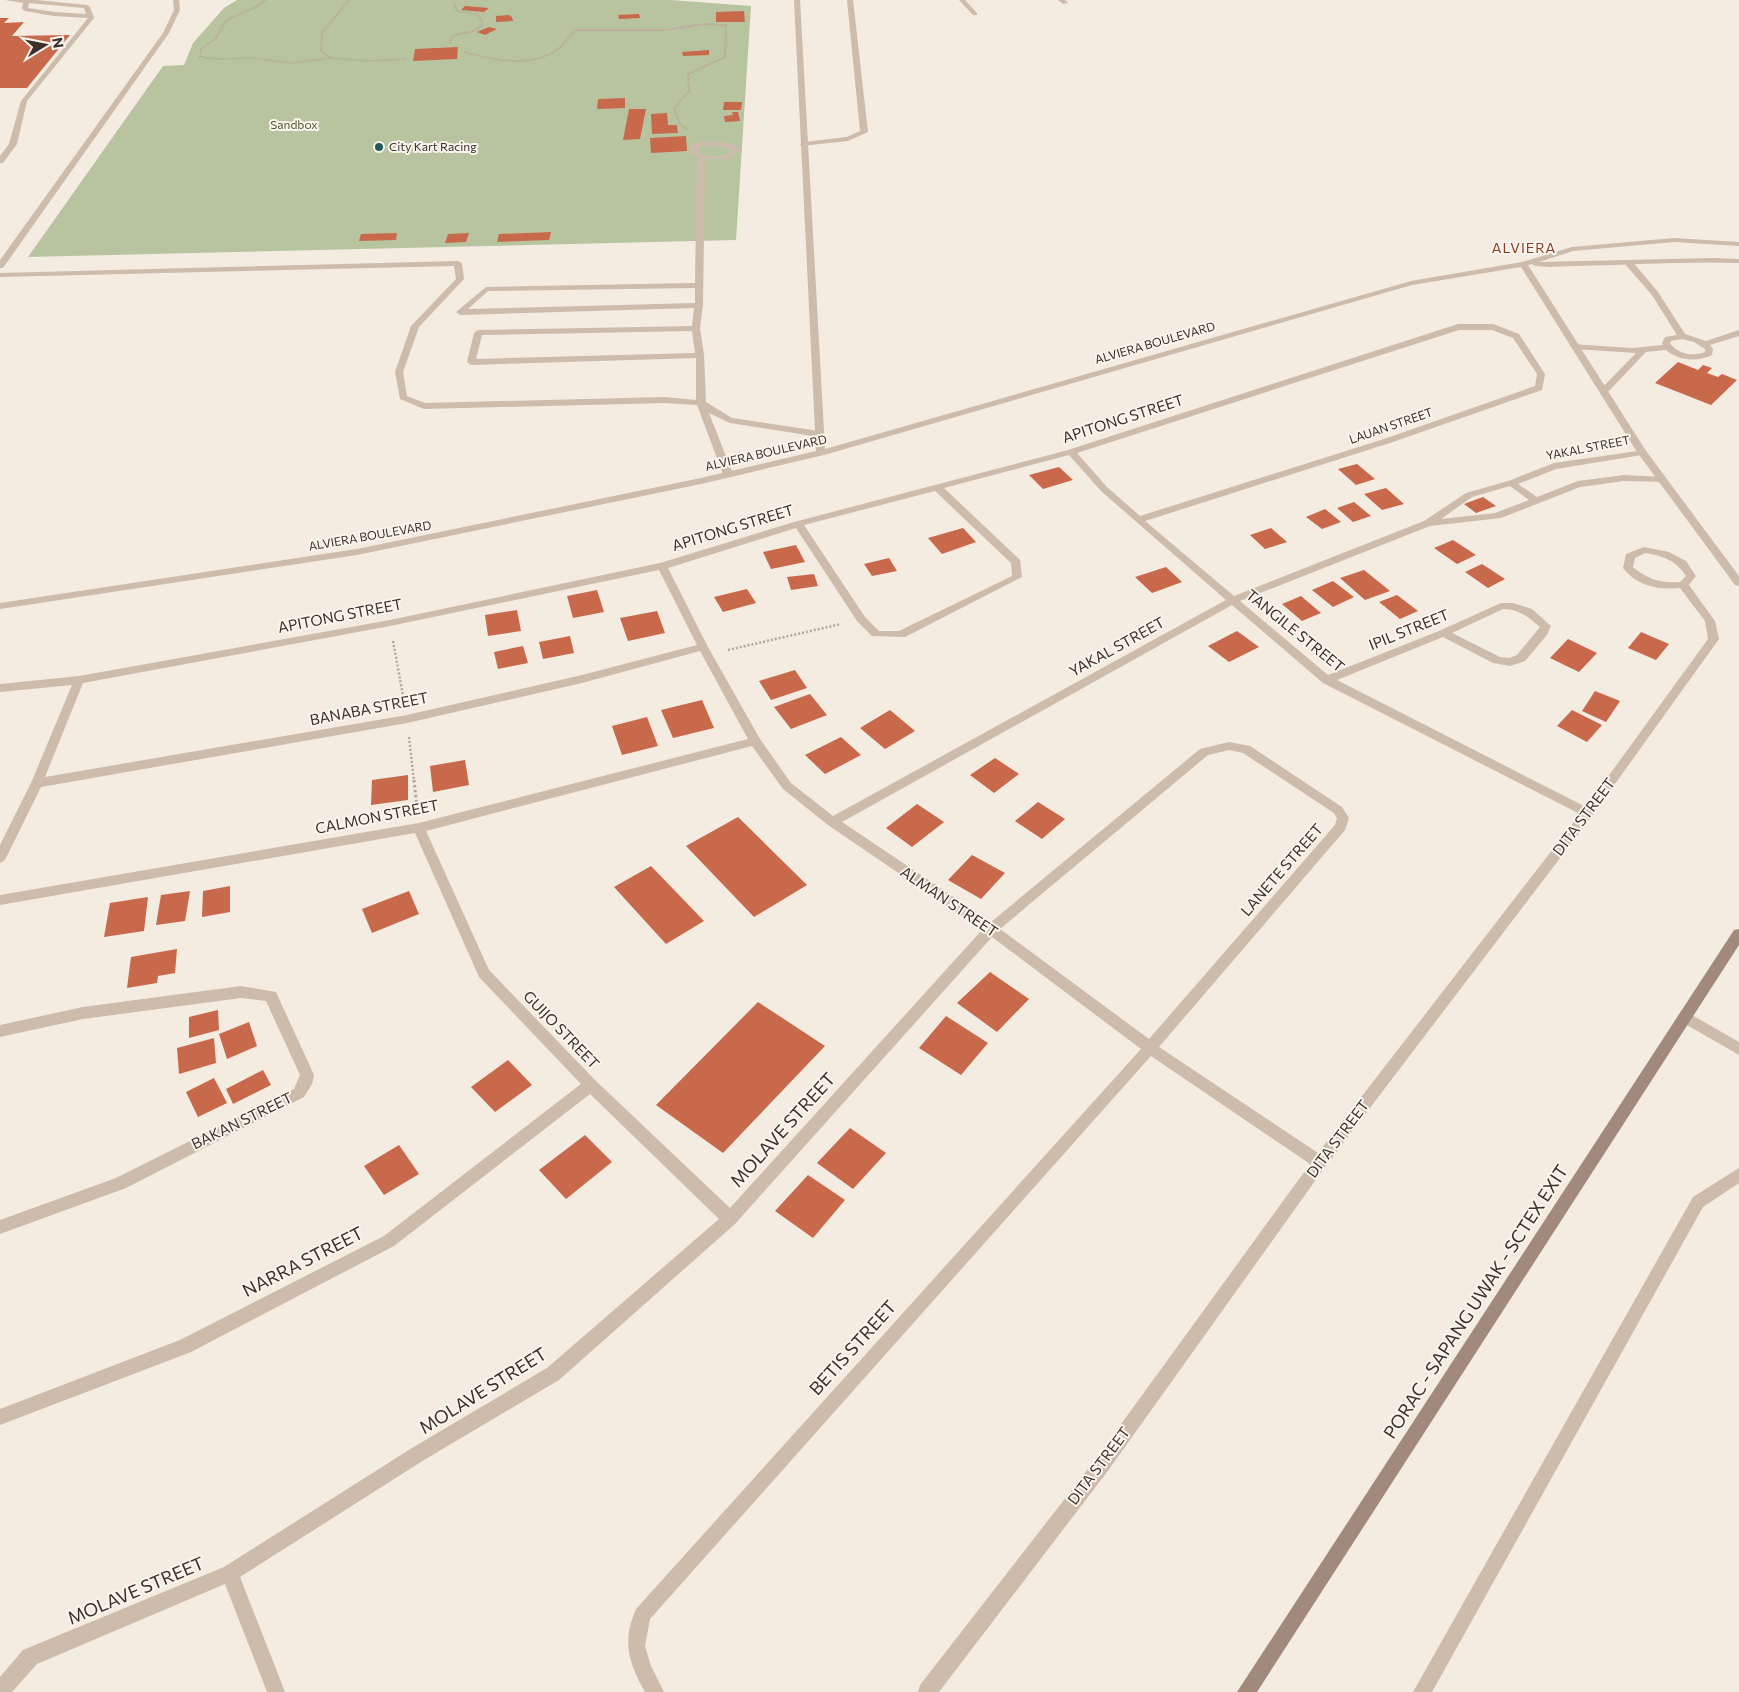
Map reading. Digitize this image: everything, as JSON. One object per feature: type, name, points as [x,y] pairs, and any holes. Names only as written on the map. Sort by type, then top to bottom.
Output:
[{"type":"main road","name":"PORAC - SAPANG UWAK - SCTEX EXIT","points":[[1246,1692],[1739,934]]},
{"type":"street","points":[[8,0],[27,0],[87,7]]},
{"type":"street","points":[[27,0],[25,9],[54,14],[91,16]]},
{"type":"street","points":[[0,162],[13,144],[24,102],[92,18],[84,0]]},
{"type":"street","points":[[0,266],[166,33],[178,10],[176,0]]},
{"type":"street","points":[[797,0],[821,453]]},
{"type":"street","points":[[804,144],[848,139],[864,132],[850,0]]},
{"type":"street","points":[[962,0],[975,14]]},
{"type":"street","points":[[701,144],[717,144],[731,145],[736,151],[723,158],[701,157],[693,152],[694,148],[701,144]]},
{"type":"street","points":[[701,157],[699,305],[696,328],[700,355],[701,403],[728,474]]},
{"type":"street","points":[[1524,264],[1572,249],[1582,248],[1674,240],[1739,244]]},
{"type":"street","points":[[1524,264],[1585,265],[1695,258],[1739,261]]},
{"type":"street","points":[[1628,262],[1655,294],[1682,336]]},
{"type":"street","points":[[0,274],[458,263],[460,279],[415,326],[399,372],[404,397],[424,406],[664,400],[701,403],[719,416],[730,420],[819,434]]},
{"type":"street","points":[[1524,264],[1642,452],[1739,584]]},
{"type":"street","name":"ALVIERA BOULEVARD","points":[[0,606],[357,552],[631,497],[821,453],[1411,283],[1524,264]]},
{"type":"street","points":[[696,328],[460,312],[486,290],[699,285]]},
{"type":"street","points":[[699,305],[566,320],[478,333],[471,362],[700,355]]},
{"type":"street","name":"APITONG STREET","points":[[0,688],[79,680],[390,623],[662,566],[798,524],[1071,452],[1458,327]]},
{"type":"street","name":"LAUAN STREET","points":[[1138,520],[1390,440],[1539,388],[1541,374],[1516,336],[1494,327],[1458,327]]},
{"type":"street","points":[[1706,344],[1739,333]]},
{"type":"street","points":[[1574,346],[1614,351],[1643,351],[1667,347],[1680,355],[1698,357],[1709,353],[1706,344],[1682,336],[1668,339],[1667,347]]},
{"type":"street","points":[[1603,392],[1643,351]]},
{"type":"street","name":"TANGILE STREET","points":[[1071,452],[1104,489],[1138,520],[1327,680],[1588,813]]},
{"type":"street","name":"YAKAL STREET","points":[[832,822],[1233,600],[1428,523],[1469,495],[1511,483],[1554,466],[1642,452]]},
{"type":"street","name":"YAKAL STREET","points":[[1428,523],[1497,516],[1578,484],[1624,478],[1663,480]]},
{"type":"street","points":[[1511,483],[1535,500]]},
{"type":"street","points":[[798,524],[861,619],[876,634],[902,635],[1017,577],[1016,562],[938,487]]},
{"type":"street","points":[[1644,550],[1666,553],[1684,563],[1691,576],[1683,585],[1663,587],[1641,580],[1628,568],[1630,556],[1644,550]]},
{"type":"street","name":"ALMAN STREET","points":[[662,566],[703,647],[755,741],[787,786],[832,822],[991,929],[1150,1048],[1320,1162]]},
{"type":"street","name":"DITA STREET","points":[[927,1692],[1100,1466],[1320,1162],[1588,813],[1714,639],[1710,622],[1683,585]]},
{"type":"street","name":"IPIL STREET","points":[[1327,680],[1443,633],[1502,606],[1513,606],[1528,611],[1546,626],[1543,633],[1521,658],[1510,662],[1497,660],[1443,633]]},
{"type":"street","name":"BANABA STREET","points":[[37,783],[407,719],[582,679],[703,647]]},
{"type":"street","points":[[0,858],[37,783],[79,680]]},
{"type":"street","name":"CALMON STREET","points":[[0,900],[419,828],[755,741]]},
{"type":"street","name":"LANETE STREET","points":[[991,929],[1204,752],[1229,746],[1246,749],[1338,810],[1344,818],[1341,827],[1150,1048]]},
{"type":"street","name":"GUIJO STREET","points":[[419,828],[484,973],[591,1085],[730,1219]]},
{"type":"street","name":"MOLAVE STREET","points":[[0,1691],[30,1656],[230,1573],[418,1454],[553,1374],[730,1219],[991,929]]},
{"type":"street","name":"BAKAN STREET","points":[[0,1031],[83,1013],[241,992],[271,996],[307,1075],[305,1084],[299,1093],[121,1183],[0,1227]]},
{"type":"street","points":[[1685,1017],[1739,1049]]},
{"type":"street","name":"BETIS STREET","points":[[655,1692],[643,1670],[636,1646],[642,1615],[1150,1048]]},
{"type":"street","name":"NARRA STREET","points":[[0,1417],[185,1346],[389,1241],[591,1085]]},
{"type":"street","points":[[1422,1692],[1698,1202],[1739,1175]]},
{"type":"street","points":[[230,1573],[276,1692]]},
{"type":"path","points":[[265,0],[254,8],[230,18],[222,27],[216,39],[202,47],[199,52],[200,57],[225,60],[260,59],[284,63],[309,62],[331,58],[369,61],[407,59]]},
{"type":"path","points":[[331,58],[321,51],[322,33],[350,0]]},
{"type":"path","points":[[450,43],[452,36],[473,31],[482,26],[482,20],[476,14],[457,11],[453,3]]},
{"type":"path","points":[[464,52],[496,60],[528,59],[541,57],[557,50],[575,30],[665,30],[706,24],[726,25],[725,57],[688,74],[689,91],[674,109],[681,126],[717,144]]},
{"type":"path","points":[[703,647],[729,650],[861,619]]},
{"type":"green space","name":"Sandbox","points":[[237,0],[671,0],[751,6],[736,240],[28,257],[163,66],[184,65],[193,43],[224,8]]},
{"type":"building","points":[[465,6],[489,8],[484,12],[461,10]]},
{"type":"building","points":[[744,11],[745,22],[716,22],[716,12]]},
{"type":"building","points":[[639,14],[640,18],[619,19],[618,15]]},
{"type":"building","points":[[509,15],[513,21],[496,22],[496,16]]},
{"type":"building","points":[[0,18],[9,18],[4,23],[24,22],[12,36],[70,35],[27,88],[0,88]]},
{"type":"building","points":[[489,27],[497,29],[485,35],[477,32]]},
{"type":"building","points":[[458,47],[457,59],[413,61],[415,49]]},
{"type":"building","points":[[709,50],[709,55],[683,56],[682,52]]},
{"type":"building","points":[[625,98],[625,108],[597,109],[598,99]]},
{"type":"building","points":[[724,102],[742,102],[741,110],[723,110]]},
{"type":"building","points":[[629,109],[646,109],[640,139],[623,140]]},
{"type":"building","points":[[732,112],[738,112],[740,121],[725,122],[724,116],[733,115]]},
{"type":"building","points":[[667,113],[668,125],[677,125],[678,133],[652,134],[651,114]]},
{"type":"building","points":[[686,136],[687,151],[651,153],[650,138]]},
{"type":"building","points":[[551,232],[549,240],[497,242],[499,234]]},
{"type":"building","points":[[397,233],[396,240],[359,241],[361,234]]},
{"type":"building","points":[[469,233],[466,242],[445,243],[448,234]]},
{"type":"building","points":[[1678,362],[1698,370],[1703,365],[1712,368],[1707,373],[1718,377],[1722,374],[1737,380],[1711,405],[1655,383]]},
{"type":"building","points":[[1357,464],[1375,479],[1356,485],[1338,469]]},
{"type":"building","points":[[1059,467],[1073,480],[1043,489],[1029,475]]},
{"type":"building","points":[[1386,488],[1404,504],[1382,510],[1364,494]]},
{"type":"building","points":[[1483,497],[1496,506],[1476,513],[1464,504]]},
{"type":"building","points":[[1354,502],[1371,516],[1353,522],[1337,508]]},
{"type":"building","points":[[1325,509],[1341,522],[1322,529],[1306,517]]},
{"type":"building","points":[[963,528],[976,542],[942,554],[928,538]]},
{"type":"building","points":[[1271,528],[1287,542],[1265,549],[1250,535]]},
{"type":"building","points":[[1453,540],[1476,555],[1457,564],[1434,548]]},
{"type":"building","points":[[796,545],[805,562],[771,569],[763,552]]},
{"type":"building","points":[[889,558],[897,571],[872,576],[864,564]]},
{"type":"building","points":[[1482,564],[1505,579],[1488,588],[1465,572]]},
{"type":"building","points":[[1166,567],[1182,582],[1152,593],[1135,577]]},
{"type":"building","points":[[1364,570],[1390,591],[1365,600],[1340,578]]},
{"type":"building","points":[[814,574],[818,586],[791,590],[787,577]]},
{"type":"building","points":[[1333,581],[1354,597],[1333,607],[1312,590]]},
{"type":"building","points":[[747,589],[756,603],[723,612],[714,597]]},
{"type":"building","points":[[597,590],[604,612],[573,618],[567,596]]},
{"type":"building","points":[[1397,595],[1418,611],[1400,619],[1379,602]]},
{"type":"building","points":[[1301,596],[1321,613],[1302,621],[1282,604]]},
{"type":"building","points":[[517,610],[521,631],[488,636],[485,615]]},
{"type":"building","points":[[657,611],[665,633],[628,641],[620,618]]},
{"type":"building","points":[[1237,631],[1259,647],[1229,662],[1208,646]]},
{"type":"building","points":[[1641,632],[1669,644],[1656,660],[1628,648]]},
{"type":"building","points":[[570,636],[574,653],[543,659],[539,642]]},
{"type":"building","points":[[1568,639],[1597,653],[1579,672],[1550,658]]},
{"type":"building","points":[[523,646],[528,663],[498,669],[494,652]]},
{"type":"building","points":[[795,670],[807,688],[771,700],[759,681]]},
{"type":"building","points":[[1595,691],[1620,701],[1606,722],[1582,711]]},
{"type":"building","points":[[810,694],[827,715],[791,729],[774,707]]},
{"type":"building","points":[[702,700],[714,728],[673,738],[661,710]]},
{"type":"building","points":[[890,710],[915,731],[885,749],[860,728]]},
{"type":"building","points":[[1572,710],[1602,725],[1587,742],[1557,726]]},
{"type":"building","points":[[647,717],[658,746],[622,755],[612,726]]},
{"type":"building","points":[[841,737],[861,755],[825,774],[805,755]]},
{"type":"building","points":[[995,758],[1019,774],[994,793],[970,775]]},
{"type":"building","points":[[465,760],[469,785],[433,792],[430,766]]},
{"type":"building","points":[[408,775],[408,800],[371,805],[372,780]]},
{"type":"building","points":[[1038,802],[1065,819],[1042,839],[1015,821]]},
{"type":"building","points":[[917,804],[944,822],[912,847],[886,828]]},
{"type":"building","points":[[738,817],[807,885],[754,917],[686,846]]},
{"type":"building","points":[[972,855],[1005,873],[981,899],[948,880]]},
{"type":"building","points":[[651,866],[704,921],[666,944],[614,887]]},
{"type":"building","points":[[230,886],[230,912],[202,917],[203,891]]},
{"type":"building","points":[[190,891],[185,921],[156,925],[161,895]]},
{"type":"building","points":[[409,891],[419,914],[372,933],[362,909]]},
{"type":"building","points":[[148,897],[144,931],[104,937],[110,903]]},
{"type":"building","points":[[177,949],[175,973],[158,976],[157,983],[127,988],[131,957]]},
{"type":"building","points":[[990,972],[1029,999],[997,1032],[957,1003]]},
{"type":"building","points":[[758,1002],[825,1046],[723,1153],[656,1105]]},
{"type":"building","points":[[218,1010],[219,1030],[189,1038],[189,1017]]},
{"type":"building","points":[[946,1016],[988,1043],[961,1075],[919,1048]]},
{"type":"building","points":[[249,1022],[257,1046],[227,1059],[219,1034]]},
{"type":"building","points":[[214,1038],[216,1063],[179,1074],[177,1048]]},
{"type":"building","points":[[508,1060],[532,1085],[495,1112],[471,1087]]},
{"type":"building","points":[[263,1070],[271,1085],[233,1104],[226,1089]]},
{"type":"building","points":[[214,1078],[227,1103],[198,1117],[186,1092]]},
{"type":"building","points":[[850,1128],[886,1153],[853,1189],[817,1163]]},
{"type":"building","points":[[585,1135],[612,1162],[566,1199],[539,1170]]},
{"type":"building","points":[[399,1145],[419,1174],[384,1195],[364,1166]]},
{"type":"building","points":[[808,1175],[845,1200],[813,1238],[775,1211]]},
{"type":"place","name":"City Kart Racing","points":[[379,147]]},
{"type":"district","name":"ALVIERA","points":[[1524,248]]}]
